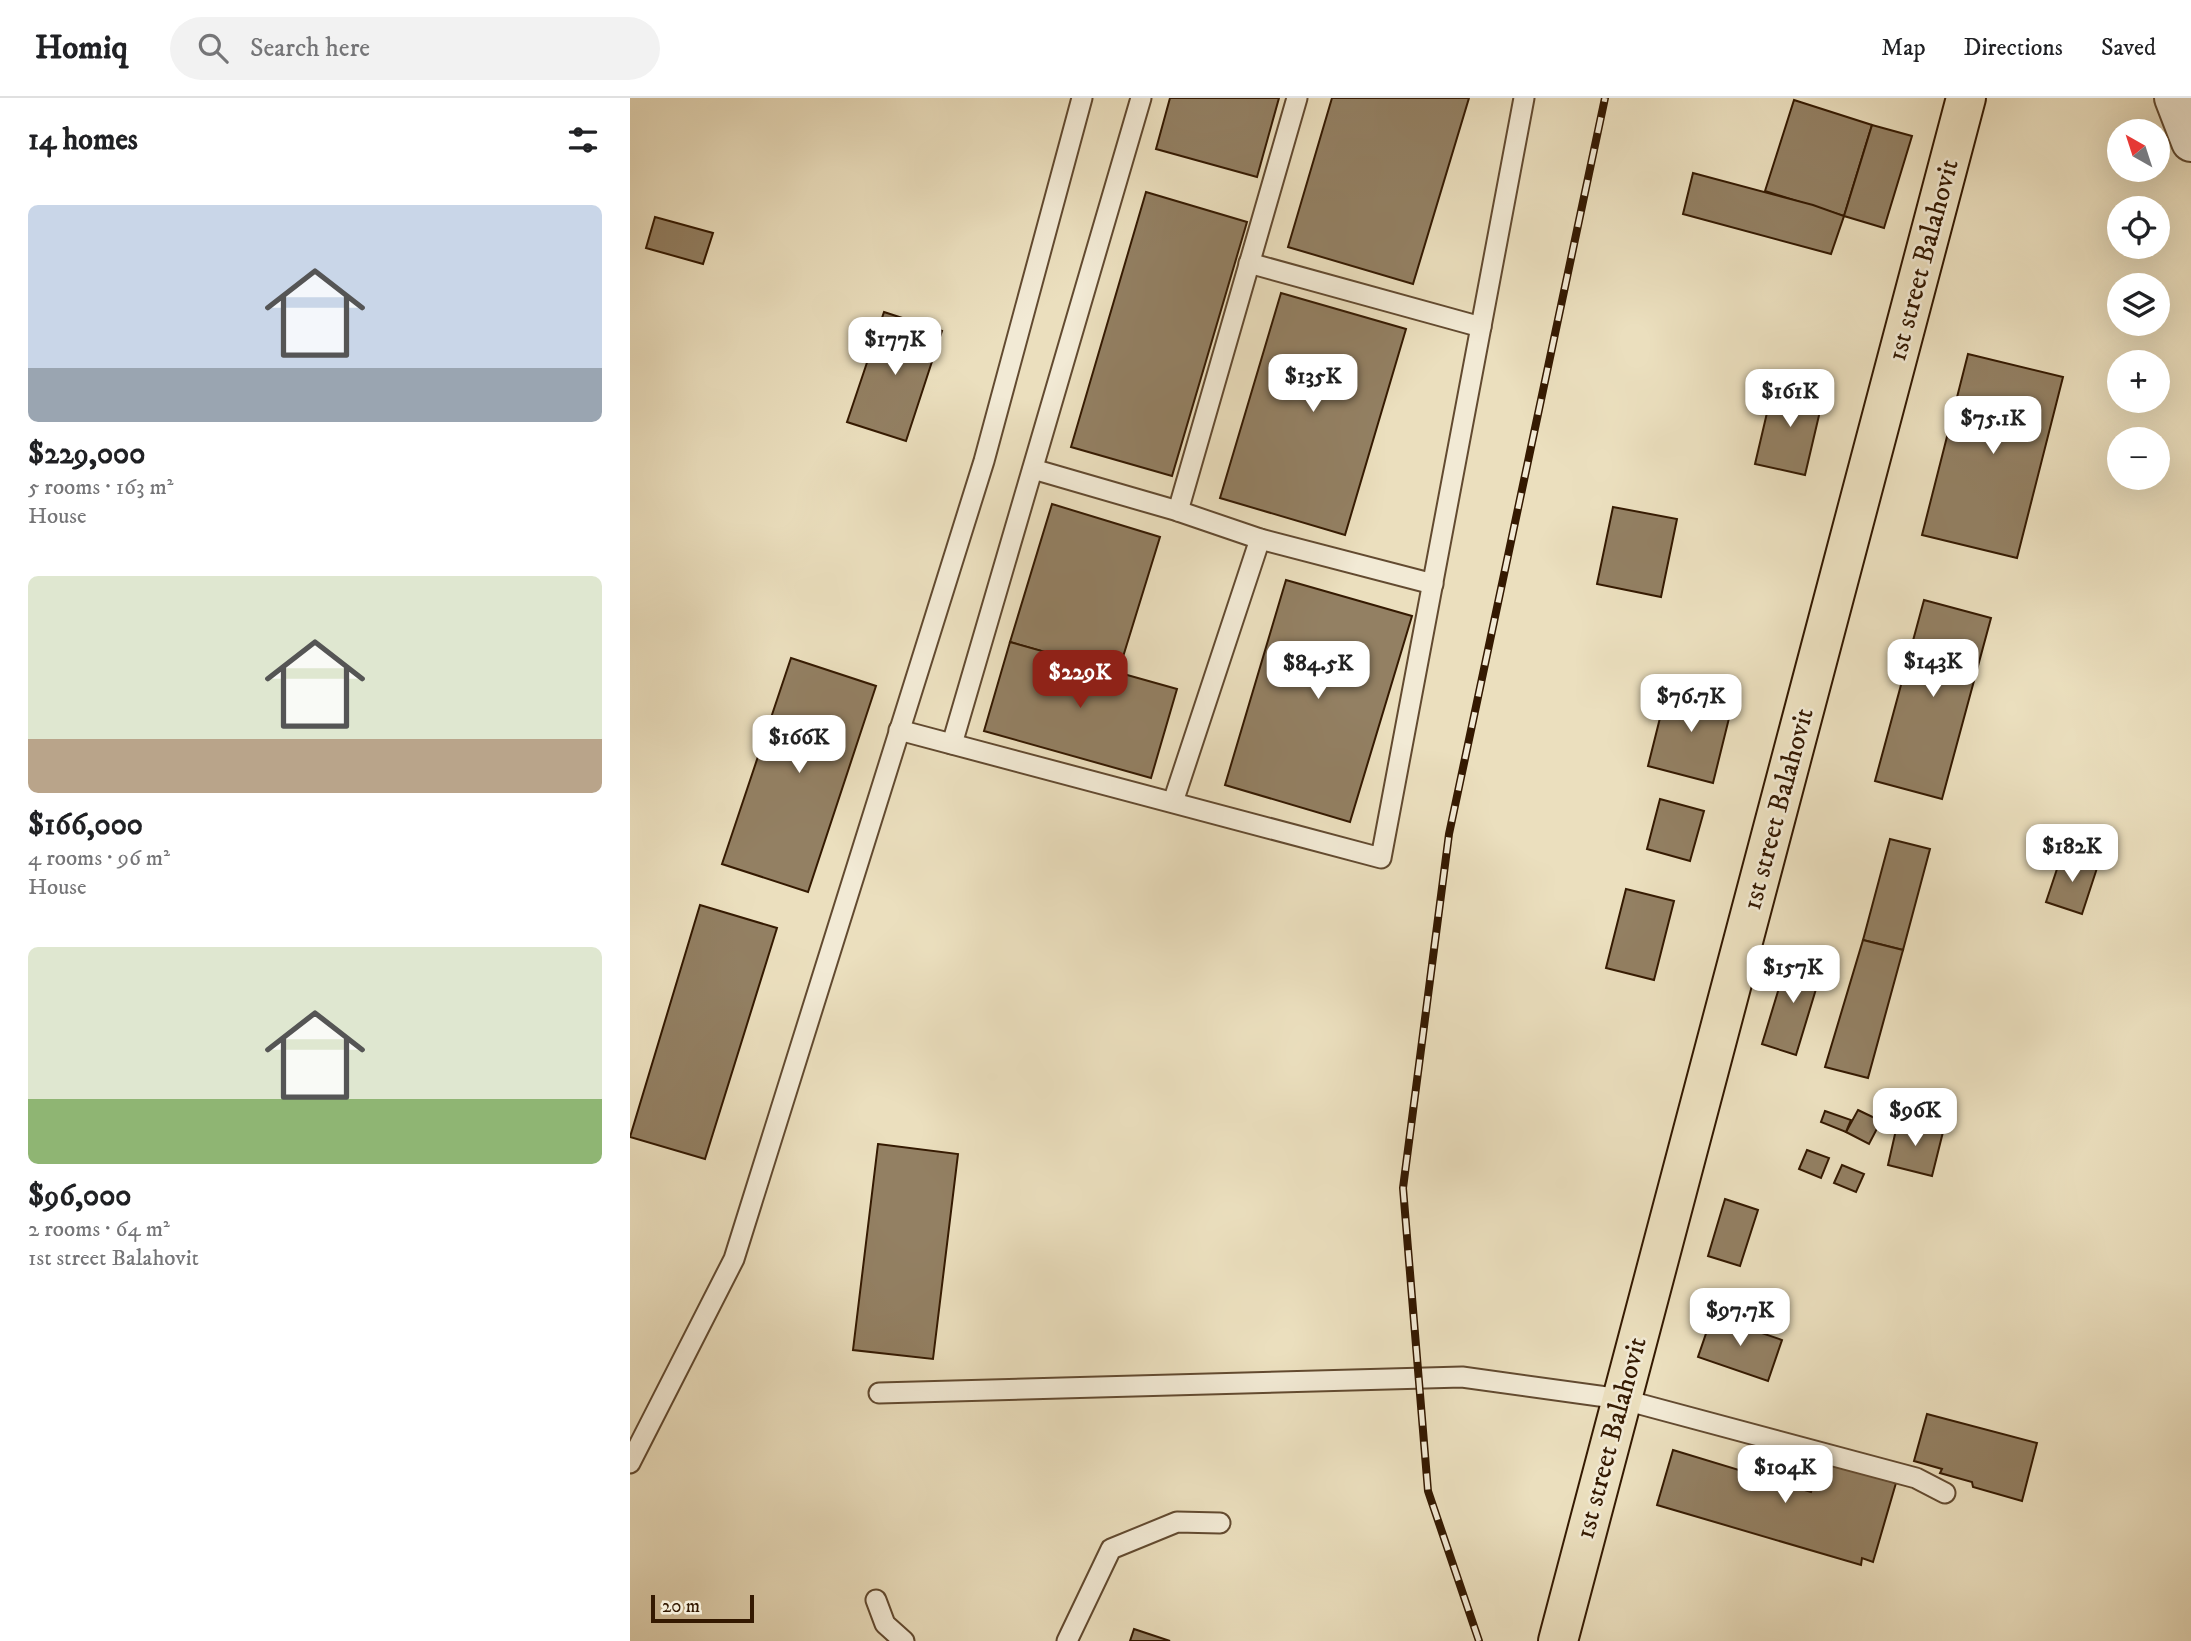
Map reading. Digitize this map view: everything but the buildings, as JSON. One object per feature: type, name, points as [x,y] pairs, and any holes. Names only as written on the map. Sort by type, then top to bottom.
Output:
[{"type":"main road","name":"1st street Balahovit","points":[[1558,1641],[1966,98]]},
{"type":"street","points":[[2175,98],[2191,142]]},
{"type":"lane","points":[[630,1463],[734,1259],[984,461],[1082,98]]},
{"type":"lane","points":[[951,744],[1141,98]]},
{"type":"lane","points":[[1178,511],[1297,98]]},
{"type":"lane","points":[[899,730],[1381,858],[1524,98]]},
{"type":"lane","points":[[1249,263],[1481,327]]},
{"type":"lane","points":[[1033,468],[1178,511],[1260,540],[1433,584]]},
{"type":"lane","points":[[1173,803],[1260,540]]},
{"type":"lane","points":[[879,1393],[1462,1377],[1621,1399],[1916,1478],[1945,1493]]},
{"type":"lane","points":[[1067,1641],[1111,1549],[1177,1522],[1220,1523]]},
{"type":"lane","points":[[876,1600],[885,1624],[905,1641]]},
{"type":"railway","points":[[1479,1641],[1428,1491],[1403,1188],[1449,834],[1605,98]]}]
